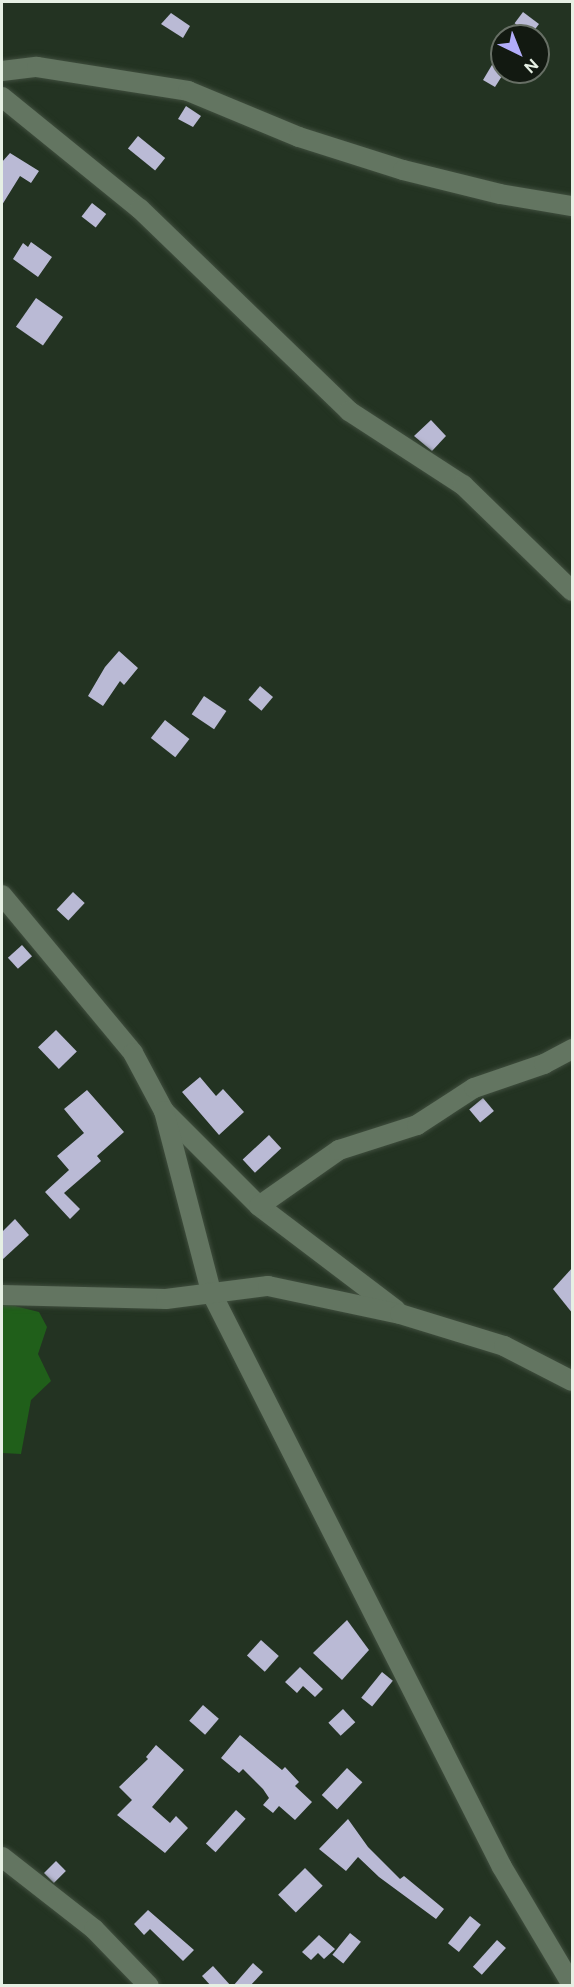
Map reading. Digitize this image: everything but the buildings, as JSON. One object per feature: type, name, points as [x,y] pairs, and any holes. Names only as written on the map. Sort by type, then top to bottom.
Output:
[{"type":"street","points":[[2,71],[37,67],[188,91],[299,137],[403,170],[500,194],[573,206]]},
{"type":"street","points":[[2,97],[140,209],[349,411],[463,485],[573,591]]},
{"type":"street","points":[[2,895],[134,1053],[164,1111],[211,1292],[502,1867],[573,1985]]},
{"type":"street","points":[[259,1206],[339,1150],[417,1125],[474,1088],[544,1064],[573,1049]]},
{"type":"street","points":[[164,1111],[259,1206],[400,1314]]},
{"type":"street","points":[[2,1295],[166,1299],[268,1286],[400,1314],[504,1346],[573,1381]]},
{"type":"street","points":[[2,1857],[94,1929],[149,1986]]},
{"type":"shaded area","points":[[7,1304],[39,1312],[47,1327],[38,1354],[51,1381],[31,1400],[21,1454],[2,1453],[2,1306]]}]
